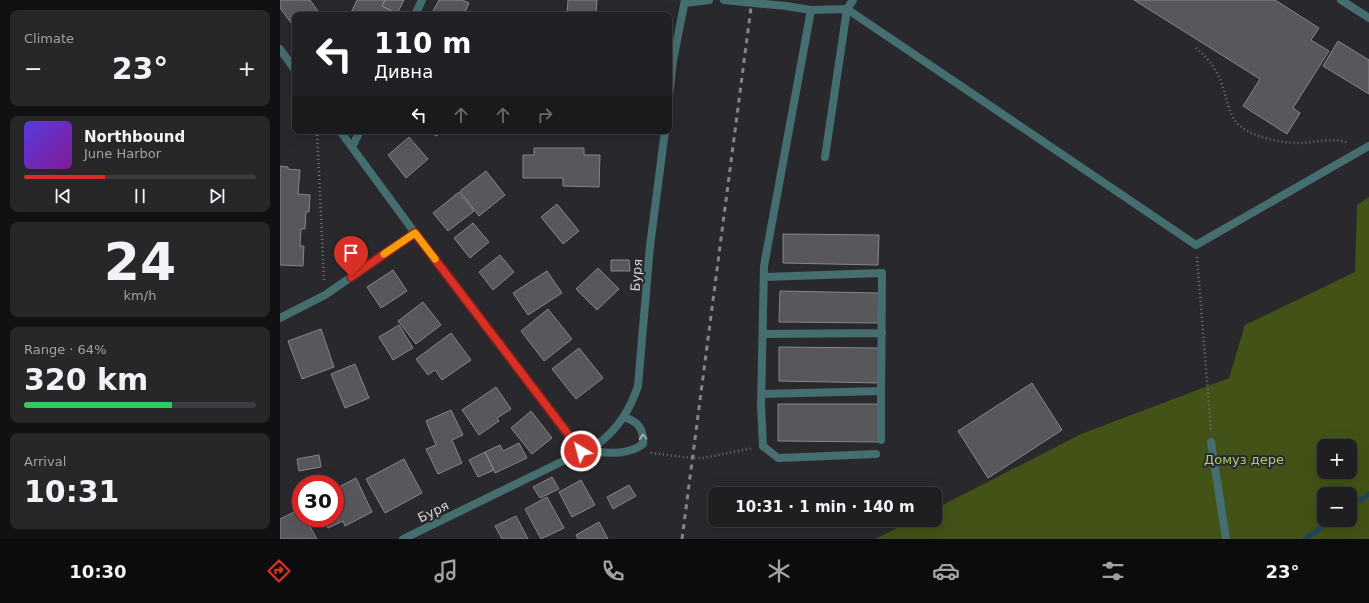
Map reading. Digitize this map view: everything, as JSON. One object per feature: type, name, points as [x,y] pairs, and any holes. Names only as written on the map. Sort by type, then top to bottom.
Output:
[{"type":"street","points":[[416,12],[422,0]]},
{"type":"street","points":[[672,70],[685,1],[709,0]]},
{"type":"street","points":[[724,0],[811,10],[847,9],[1196,245],[1367,148]]},
{"type":"street","points":[[825,157],[847,9],[853,0]]},
{"type":"street","points":[[1341,0],[1369,18]]},
{"type":"street","points":[[811,10],[764,266],[762,394],[763,446],[778,458],[876,454]]},
{"type":"street","points":[[280,49],[292,66]]},
{"type":"street","points":[[342,134],[415,233],[581,451]]},
{"type":"street","points":[[352,147],[358,134]]},
{"type":"street","name":"Буря","points":[[403,539],[598,444],[611,434],[624,417],[638,386],[650,246],[665,134]]},
{"type":"street","points":[[280,318],[325,295],[415,233]]},
{"type":"street","points":[[764,277],[882,273],[882,440]]},
{"type":"street","points":[[763,334],[882,333]]},
{"type":"street","points":[[762,394],[881,391]]},
{"type":"street","points":[[624,417],[641,427],[644,435],[643,444],[634,451]]},
{"type":"street","points":[[1211,442],[1226,539]]},
{"type":"street","name":"Буря","points":[[581,451],[622,453],[634,451]]},
{"type":"path","points":[[1196,48],[1208,58],[1221,80],[1227,105],[1234,120],[1250,133],[1272,140],[1298,143],[1322,140],[1348,142],[1367,148]]},
{"type":"path","points":[[317,134],[325,295]]},
{"type":"path","points":[[1196,245],[1211,442]]},
{"type":"path","points":[[634,451],[697,458],[763,446]]},
{"type":"green space","name":"Домуз дере","points":[[1369,197],[1369,539],[875,539],[899,527],[942,527],[942,505],[1081,434],[1229,378],[1245,325],[1355,272],[1357,205]]},
{"type":"building","points":[[280,0],[310,0],[318,11],[292,12],[292,24],[280,8]]},
{"type":"building","points":[[357,0],[385,0],[382,6],[390,10],[389,12],[351,12]]},
{"type":"building","points":[[385,0],[404,0],[398,12],[393,12],[382,6]]},
{"type":"building","points":[[439,0],[462,0],[469,3],[465,12],[433,11]]},
{"type":"building","points":[[568,0],[597,0],[596,12],[567,12]]},
{"type":"building","points":[[1134,0],[1275,0],[1319,28],[1311,40],[1329,51],[1293,108],[1300,113],[1287,134],[1243,106],[1260,79]]},
{"type":"building","points":[[1338,41],[1369,60],[1369,94],[1323,66]]},
{"type":"building","points":[[409,137],[428,159],[406,178],[388,155]]},
{"type":"building","points":[[534,148],[584,148],[584,155],[600,155],[599,187],[563,186],[563,178],[523,178],[523,155],[534,155]]},
{"type":"building","points":[[280,166],[288,167],[288,169],[300,170],[298,194],[310,195],[309,212],[306,212],[305,229],[301,229],[300,246],[304,246],[303,266],[280,265]]},
{"type":"building","points":[[486,171],[505,195],[479,216],[460,191]]},
{"type":"building","points":[[459,192],[474,211],[448,231],[433,213]]},
{"type":"building","points":[[557,204],[579,231],[563,244],[541,217]]},
{"type":"building","points":[[473,223],[489,242],[470,258],[454,238]]},
{"type":"building","points":[[783,234],[879,235],[878,265],[783,263]]},
{"type":"building","points":[[500,255],[514,272],[493,290],[479,272]]},
{"type":"building","points":[[611,260],[629,260],[630,271],[611,271]]},
{"type":"building","points":[[598,268],[619,289],[597,310],[576,289]]},
{"type":"building","points":[[393,270],[407,291],[381,308],[367,287]]},
{"type":"building","points":[[547,271],[562,293],[528,315],[513,293]]},
{"type":"building","points":[[780,291],[879,293],[878,323],[779,322]]},
{"type":"building","points":[[423,302],[441,325],[416,344],[398,321]]},
{"type":"building","points":[[548,309],[572,339],[544,361],[521,331]]},
{"type":"building","points":[[399,325],[413,348],[393,360],[379,337]]},
{"type":"building","points":[[321,329],[334,367],[302,379],[288,341]]},
{"type":"building","points":[[451,333],[471,360],[442,380],[435,370],[428,375],[416,359]]},
{"type":"building","points":[[779,347],[880,348],[880,383],[779,381]]},
{"type":"building","points":[[579,348],[603,378],[576,399],[552,369]]},
{"type":"building","points":[[355,364],[369,398],[345,408],[331,374]]},
{"type":"building","points":[[1032,383],[1062,430],[988,478],[958,431]]},
{"type":"building","points":[[496,387],[511,409],[497,418],[499,421],[479,435],[462,410]]},
{"type":"building","points":[[778,404],[880,404],[880,442],[778,441]]},
{"type":"building","points":[[451,410],[463,435],[452,440],[462,463],[438,474],[426,449],[436,445],[426,421]]},
{"type":"building","points":[[531,411],[552,438],[532,454],[511,428]]},
{"type":"building","points":[[519,443],[527,458],[495,473],[485,452],[500,445],[503,451]]},
{"type":"building","points":[[485,452],[494,470],[478,477],[469,460]]},
{"type":"building","points":[[319,455],[321,467],[299,471],[297,459]]},
{"type":"building","points":[[404,459],[422,493],[385,513],[366,479]]},
{"type":"building","points":[[552,477],[559,489],[540,498],[533,487]]},
{"type":"building","points":[[356,478],[372,512],[345,526],[344,524],[344,484]]},
{"type":"building","points":[[581,480],[595,505],[572,517],[559,492]]},
{"type":"building","points":[[629,485],[636,496],[613,509],[607,497]]},
{"type":"building","points":[[547,497],[564,528],[541,539],[525,509]]},
{"type":"building","points":[[292,513],[292,527],[310,527],[317,539],[280,539],[280,519]]},
{"type":"building","points":[[516,516],[528,539],[502,539],[495,526]]},
{"type":"building","points":[[599,522],[608,539],[578,539],[576,535]]},
{"type":"waterway","name":"Домуз дере","points":[[1357,502],[1369,494]]},
{"type":"waterway","name":"Домуз дере","points":[[1305,539],[1322,527]]},
{"type":"railway","points":[[682,539],[752,0]]},
{"type":"slow traffic","points":[[384,254],[415,233],[435,259]]},
{"type":"route","points":[[351,277],[415,233],[581,451]]}]
